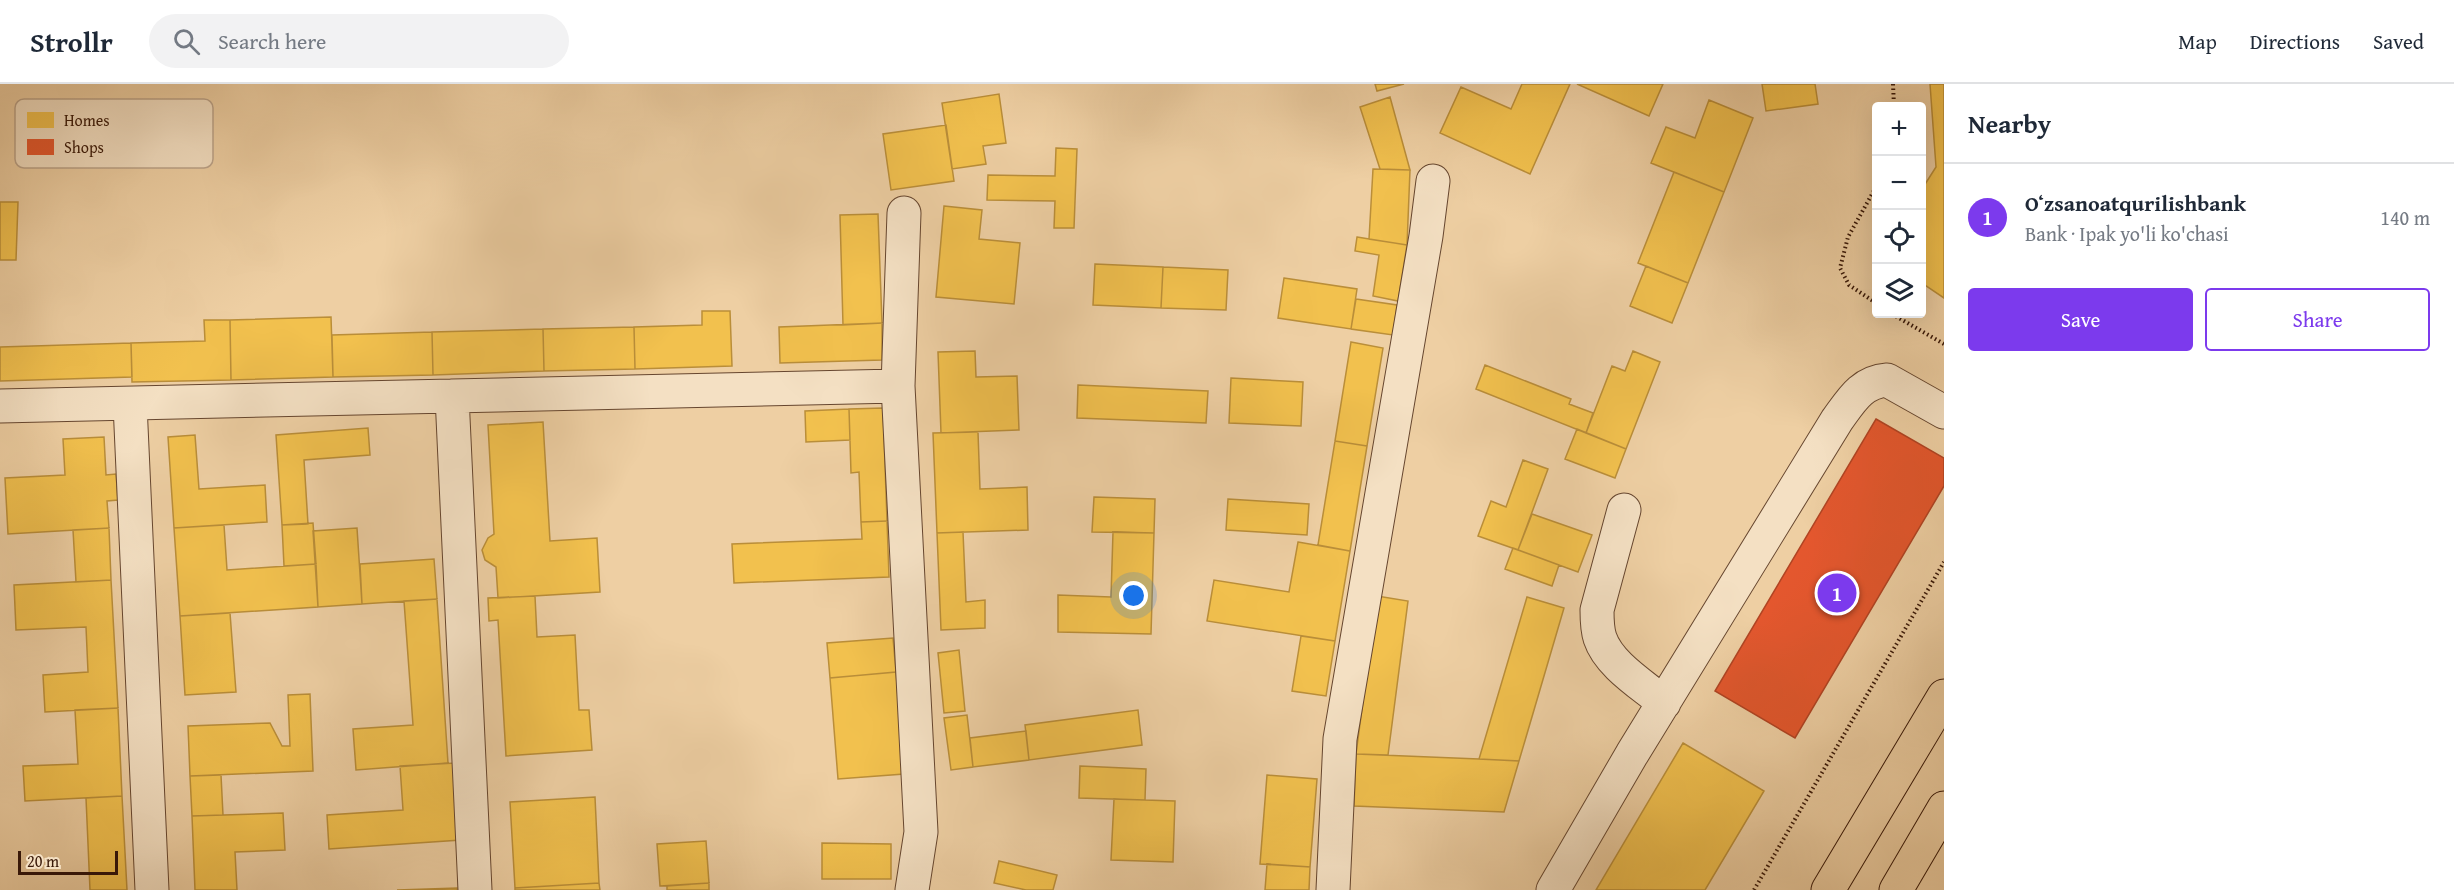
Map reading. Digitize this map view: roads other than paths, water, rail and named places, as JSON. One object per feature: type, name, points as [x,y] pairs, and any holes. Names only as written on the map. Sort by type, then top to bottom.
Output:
[{"type":"main road","points":[[1827,890],[1944,696]]},
{"type":"main road","points":[[1896,890],[1944,808]]},
{"type":"street","points":[[1333,890],[1340,739],[1426,236],[1433,181]]},
{"type":"street","points":[[904,213],[898,386],[921,832],[912,890]]},
{"type":"street","points":[[1553,890],[1664,702],[1838,420],[1865,385],[1887,380],[1944,412]]},
{"type":"street","points":[[0,406],[898,386]]},
{"type":"street","points":[[452,396],[475,890]]},
{"type":"street","points":[[130,404],[152,890]]},
{"type":"street","points":[[1624,510],[1597,610],[1600,640],[1616,662],[1664,702]]},
{"type":"place","name":"Oʻzsanoatqurilishbank","points":[[1837,593]]}]
